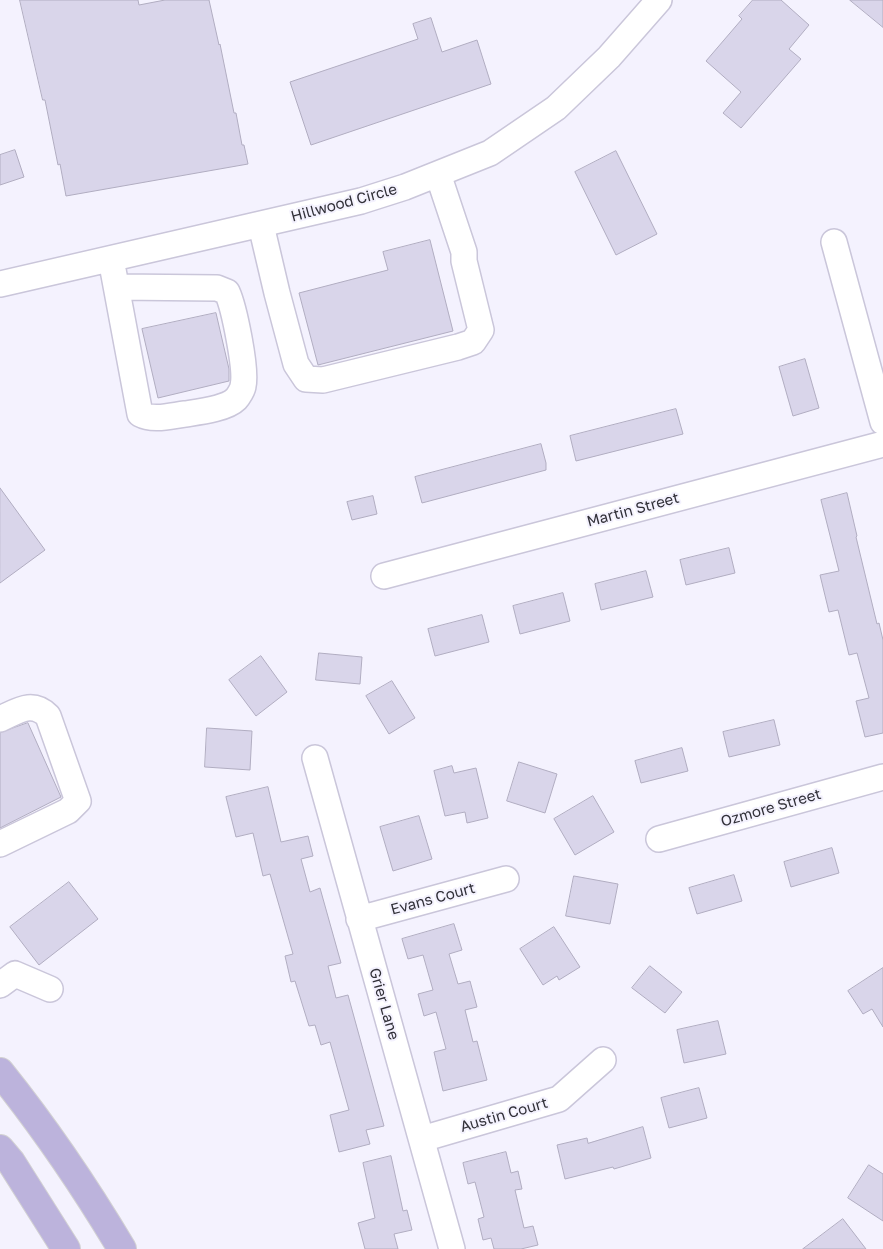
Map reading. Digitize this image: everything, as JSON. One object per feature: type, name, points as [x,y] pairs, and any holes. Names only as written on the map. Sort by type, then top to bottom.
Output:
[{"type":"main road","points":[[0,1072],[61,1152],[122,1249]]},
{"type":"main road","points":[[0,1149],[11,1162],[66,1249]]},
{"type":"street","name":"Hillwood Circle","points":[[0,284],[361,202],[490,153],[556,108],[609,57],[659,0]]},
{"type":"street","points":[[261,225],[296,364],[306,378],[323,380],[458,347],[473,342],[481,330],[464,261],[464,252],[438,174]]},
{"type":"street","points":[[834,242],[883,422]]},
{"type":"street","points":[[111,259],[140,414],[148,418],[198,412],[226,405],[236,399],[243,386],[242,356],[231,301],[227,292],[218,288],[117,287]]},
{"type":"street","name":"Martin Street","points":[[384,576],[883,444]]},
{"type":"street","points":[[0,719],[27,707],[41,710],[48,716],[78,801],[68,811],[0,844]]},
{"type":"street","name":"Grier Lane","points":[[315,758],[452,1249]]},
{"type":"street","name":"Ozmore Street","points":[[659,839],[883,777]]},
{"type":"street","name":"Evans Court","points":[[360,919],[506,878]]},
{"type":"street","points":[[0,986],[15,974],[50,989]]},
{"type":"street","name":"Austin Court","points":[[422,1139],[559,1100],[603,1060]]},
{"type":"building","points":[[20,0],[138,0],[139,5],[165,0],[209,0],[234,113],[236,113],[248,164],[66,196]]},
{"type":"building","points":[[753,0],[781,0],[809,25],[789,49],[801,59],[741,128],[723,113],[741,92],[706,61],[742,19],[739,16]]},
{"type":"building","points":[[850,0],[883,0],[883,27]]},
{"type":"building","points":[[431,18],[442,52],[477,40],[491,84],[311,145],[290,82],[418,39],[413,24]]},
{"type":"building","points":[[15,150],[24,177],[0,185],[0,155]]},
{"type":"building","points":[[616,151],[657,234],[616,255],[575,172]]},
{"type":"building","points":[[430,240],[453,331],[318,365],[299,293],[388,270],[383,252]]},
{"type":"building","points":[[216,313],[229,369],[229,381],[158,398],[142,329]]},
{"type":"building","points":[[805,359],[819,408],[793,416],[779,367]]},
{"type":"building","points":[[676,409],[683,434],[576,461],[570,436]]},
{"type":"building","points":[[541,444],[546,470],[422,503],[415,477]]},
{"type":"building","points":[[0,488],[45,550],[0,583]]},
{"type":"building","points":[[847,493],[877,624],[879,623],[883,640],[883,733],[865,737],[856,701],[869,698],[857,653],[849,655],[838,610],[829,612],[820,575],[839,571],[821,500]]},
{"type":"building","points":[[373,496],[377,514],[352,520],[347,502]]},
{"type":"building","points":[[729,548],[735,573],[686,585],[680,560]]},
{"type":"building","points":[[646,571],[653,597],[601,610],[595,584]]},
{"type":"building","points":[[563,593],[570,621],[520,634],[513,606]]},
{"type":"building","points":[[482,615],[489,642],[435,656],[428,629]]},
{"type":"building","points":[[319,653],[362,657],[360,684],[316,680]]},
{"type":"building","points":[[261,656],[287,692],[256,716],[229,680]]},
{"type":"building","points":[[392,681],[415,718],[389,734],[366,696]]},
{"type":"building","points":[[774,720],[780,745],[729,757],[723,732]]},
{"type":"building","points":[[28,723],[61,797],[0,828],[0,733]]},
{"type":"building","points":[[207,728],[252,731],[250,770],[205,767]]},
{"type":"building","points":[[682,748],[688,771],[641,783],[635,761]]},
{"type":"building","points":[[519,762],[557,774],[545,813],[507,801]]},
{"type":"building","points":[[452,766],[454,773],[476,768],[488,818],[467,823],[465,812],[445,816],[434,771]]},
{"type":"building","points":[[268,787],[281,842],[308,836],[313,856],[301,859],[310,892],[320,888],[341,963],[328,966],[336,998],[348,995],[384,1126],[366,1130],[370,1144],[339,1152],[330,1115],[349,1110],[330,1042],[321,1045],[315,1025],[309,1026],[295,981],[291,982],[285,956],[293,954],[270,874],[263,876],[253,833],[236,837],[226,797]]},
{"type":"building","points":[[593,796],[614,832],[575,855],[554,819]]},
{"type":"building","points":[[419,816],[432,859],[393,871],[380,827]]},
{"type":"building","points":[[832,848],[839,873],[791,887],[784,862]]},
{"type":"building","points":[[734,875],[742,901],[697,914],[689,888]]},
{"type":"building","points":[[574,876],[618,884],[610,924],[566,916]]},
{"type":"building","points":[[69,882],[98,919],[39,965],[10,927]]},
{"type":"building","points":[[454,924],[462,950],[449,954],[458,984],[470,981],[477,1007],[465,1010],[473,1042],[477,1041],[487,1080],[443,1091],[434,1052],[446,1049],[436,1012],[424,1016],[418,994],[433,990],[423,955],[408,959],[402,939]]},
{"type":"building","points":[[554,927],[580,967],[559,980],[557,976],[543,985],[520,949]]},
{"type":"building","points":[[650,966],[682,992],[665,1013],[632,988]]},
{"type":"building","points":[[883,968],[883,1027],[872,1009],[863,1014],[848,991]]},
{"type":"building","points":[[718,1021],[726,1054],[684,1063],[677,1030]]},
{"type":"building","points":[[699,1088],[707,1118],[669,1128],[661,1098]]},
{"type":"building","points":[[643,1127],[651,1158],[614,1169],[613,1167],[565,1179],[557,1145],[587,1138],[588,1143]]},
{"type":"building","points":[[506,1152],[511,1173],[518,1171],[522,1189],[515,1190],[524,1228],[533,1226],[538,1245],[521,1249],[494,1249],[491,1238],[483,1240],[478,1219],[484,1217],[475,1182],[468,1184],[463,1163]]},
{"type":"building","points":[[391,1156],[403,1211],[407,1210],[412,1230],[394,1234],[398,1249],[365,1249],[358,1223],[375,1218],[363,1163]]},
{"type":"building","points":[[869,1165],[883,1174],[883,1221],[848,1198]]},
{"type":"building","points":[[843,1219],[866,1249],[803,1249]]}]
